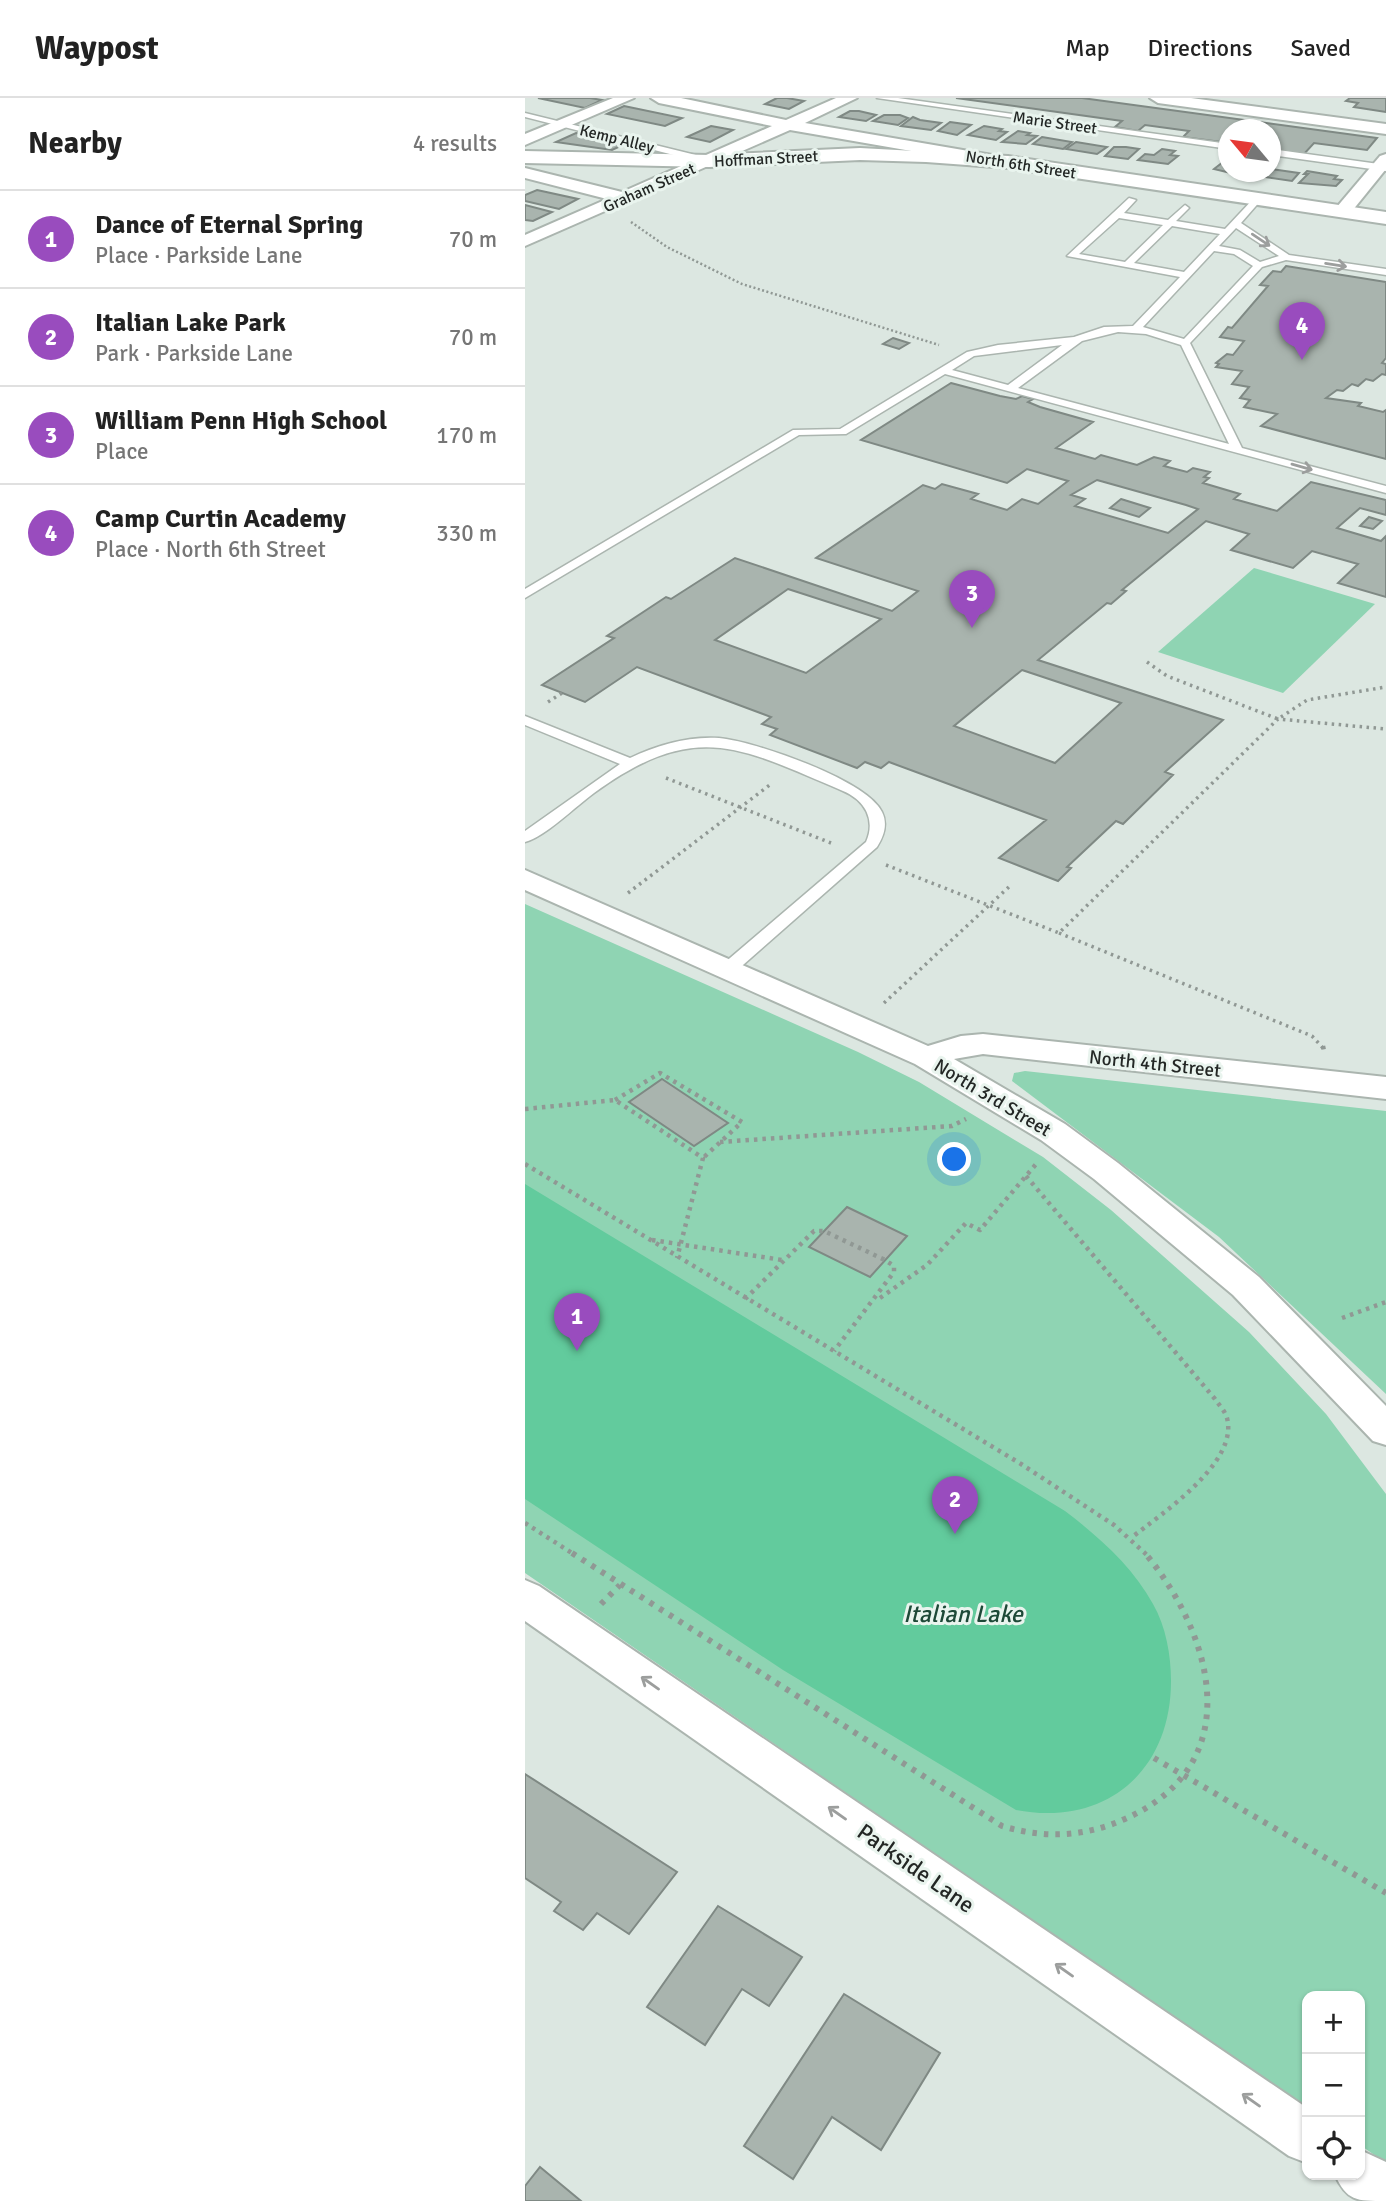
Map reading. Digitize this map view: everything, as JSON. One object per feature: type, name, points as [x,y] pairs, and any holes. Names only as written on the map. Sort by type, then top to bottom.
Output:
[{"type":"street","points":[[525,140],[626,98]]},
{"type":"street","name":"North 6th Street","points":[[659,98],[788,125],[1007,162],[1386,218]]},
{"type":"street","name":"Graham Street","points":[[525,241],[849,98]]},
{"type":"street","points":[[1158,98],[1386,129]]},
{"type":"street","name":"Hoffman Street","points":[[525,157],[709,161],[860,154],[1007,162]]},
{"type":"street","points":[[1342,212],[1384,165]]},
{"type":"street","points":[[525,173],[625,198]]},
{"type":"street","points":[[525,229],[544,233]]},
{"type":"street","name":"North 3rd Street","points":[[525,878],[926,1057],[999,1099],[1106,1171],[1245,1286],[1386,1430]]},
{"type":"street","name":"North 4th Street","points":[[926,1057],[961,1046],[983,1044],[1386,1087]]},
{"type":"street","name":"Parkside Lane","points":[[525,1598],[1302,2135]]},
{"type":"street","points":[[1365,2178],[1386,2193]]},
{"type":"lane","name":"Marie Street","points":[[881,98],[1218,144]]},
{"type":"lane","name":"Kemp Alley","points":[[525,115],[709,161]]},
{"type":"lane","points":[[1281,153],[1384,165]]},
{"type":"lane","points":[[1135,330],[1258,199]]},
{"type":"lane","points":[[1132,200],[1072,256],[1187,275]]},
{"type":"lane","points":[[1127,265],[1185,208]]},
{"type":"lane","points":[[1117,215],[1227,232]]},
{"type":"lane","points":[[1235,223],[1286,257]]},
{"type":"lane","points":[[1212,248],[1237,252],[1259,265]]},
{"type":"lane","points":[[1185,343],[1259,265],[1286,257],[1386,272]]},
{"type":"lane","points":[[525,594],[797,432],[842,432],[960,359],[998,348],[1077,340],[1106,331],[1135,330],[1161,333],[1185,343],[1237,449]]},
{"type":"lane","points":[[1011,388],[1077,340]]},
{"type":"lane","points":[[941,370],[1386,490]]},
{"type":"lane","points":[[525,720],[630,763]]},
{"type":"lane","points":[[525,838],[630,763],[674,745],[718,742],[760,754],[853,790],[868,800],[877,813],[878,833],[862,855],[729,968]]},
{"type":"path","points":[[626,218],[686,260],[724,278],[807,309],[948,348],[960,359]]},
{"type":"path","points":[[1147,662],[1167,676],[1278,719],[1386,729]]},
{"type":"path","points":[[1059,933],[1278,719],[1307,700],[1386,687]]},
{"type":"path","points":[[630,763],[838,846]]},
{"type":"path","points":[[620,899],[772,783]]},
{"type":"path","points":[[885,864],[1312,1036],[1322,1044],[1327,1059]]},
{"type":"path","points":[[883,1003],[1012,884]]},
{"type":"path","points":[[525,1109],[615,1100],[660,1073],[741,1122],[703,1158],[677,1258]]},
{"type":"path","points":[[720,1142],[952,1126],[999,1099]]},
{"type":"path","points":[[615,1100],[703,1158]]},
{"type":"path","points":[[874,1301],[927,1265],[966,1223],[980,1230],[1043,1157]]},
{"type":"path","points":[[525,1164],[996,1448],[1131,1538],[1161,1575],[1187,1619],[1206,1667],[1207,1723],[1202,1748],[1185,1778],[1168,1796],[1149,1807],[1105,1828],[1070,1836],[1027,1835],[1002,1826],[525,1523]]},
{"type":"path","points":[[1026,1176],[1215,1399],[1227,1418],[1227,1438],[1221,1456],[1202,1478],[1131,1538]]},
{"type":"path","points":[[745,1299],[809,1234],[824,1231],[894,1266],[894,1272],[874,1301],[834,1351]]},
{"type":"path","points":[[648,1240],[783,1260]]},
{"type":"path","points":[[1342,1318],[1386,1302]]},
{"type":"path","points":[[1154,1758],[1386,1893]]},
{"type":"shaded area","points":[[1254,568],[1375,604],[1283,693],[1158,652]]},
{"type":"shaded area","points":[[525,904],[858,1052],[919,1082],[1043,1157],[1111,1210],[1249,1332],[1326,1414],[1386,1494],[1386,2163],[1365,2148],[1365,1991],[1302,1991],[1302,2106],[525,1573]]},
{"type":"shaded area","points":[[1025,1071],[1386,1111],[1386,1394],[1219,1237],[1012,1081],[1014,1073]]},
{"type":"water","name":"Italian Lake","points":[[525,1184],[1065,1511],[1114,1553],[1145,1590],[1158,1613],[1167,1641],[1171,1671],[1168,1713],[1159,1742],[1145,1766],[1127,1786],[1104,1801],[1078,1810],[1048,1813],[1016,1810],[783,1670],[525,1499]]},
{"type":"building","points":[[538,98],[590,98],[602,100],[585,108]]},
{"type":"building","points":[[777,98],[804,101],[789,109],[765,104]]},
{"type":"building","points":[[956,98],[1082,98],[1237,119],[1218,119],[1218,142],[1183,137],[1189,131],[1145,125],[1138,131],[1115,127],[1122,121]]},
{"type":"building","points":[[1350,98],[1386,98],[1386,112],[1354,107],[1358,103],[1346,101]]},
{"type":"building","points":[[624,106],[682,118],[665,126],[607,114]]},
{"type":"building","points":[[850,111],[876,115],[866,121],[839,117]]},
{"type":"building","points":[[884,115],[908,118],[898,125],[873,121]]},
{"type":"building","points":[[913,117],[941,123],[931,130],[901,126]]},
{"type":"building","points":[[950,122],[971,125],[957,135],[938,131]]},
{"type":"building","points":[[1281,125],[1377,138],[1367,150],[1314,143],[1304,154],[1281,151]]},
{"type":"building","points":[[711,126],[733,130],[710,142],[687,137]]},
{"type":"building","points":[[984,126],[1007,132],[996,140],[968,135]]},
{"type":"building","points":[[1018,131],[1037,136],[1026,144],[1002,142]]},
{"type":"building","points":[[576,133],[625,144],[612,150],[556,142]]},
{"type":"building","points":[[1042,137],[1072,142],[1063,149],[1033,144]]},
{"type":"building","points":[[1076,142],[1107,147],[1097,154],[1066,149]]},
{"type":"building","points":[[1114,147],[1139,149],[1128,159],[1105,156]]},
{"type":"building","points":[[1162,149],[1175,151],[1170,155],[1178,156],[1168,164],[1138,160],[1145,154],[1154,155]]},
{"type":"building","points":[[1281,170],[1299,173],[1292,181],[1281,179]]},
{"type":"building","points":[[1307,171],[1337,176],[1334,179],[1342,180],[1336,186],[1299,183],[1308,174],[1304,174]]},
{"type":"building","points":[[537,190],[578,199],[559,209],[525,201],[525,195]]},
{"type":"building","points":[[525,205],[552,212],[533,221],[525,220]]},
{"type":"building","points":[[1286,266],[1386,282],[1386,358],[1382,363],[1386,364],[1386,375],[1382,374],[1373,381],[1366,379],[1358,386],[1352,384],[1326,398],[1361,403],[1358,406],[1383,412],[1386,410],[1386,459],[1261,426],[1277,414],[1244,407],[1250,400],[1240,398],[1249,387],[1232,384],[1242,371],[1216,367],[1219,364],[1216,363],[1227,354],[1233,355],[1244,341],[1220,337],[1228,327],[1232,328],[1268,286],[1260,285],[1273,271],[1281,272]]},
{"type":"building","points":[[893,338],[909,343],[899,349],[883,344]]},
{"type":"building","points":[[951,383],[1000,396],[1033,399],[1028,402],[1093,422],[1056,448],[1095,459],[1101,455],[1137,465],[1154,457],[1170,461],[1164,466],[1187,472],[1193,468],[1210,472],[1204,477],[1209,478],[1203,483],[1240,494],[1234,499],[1277,511],[1311,482],[1386,500],[1386,515],[1360,508],[1337,528],[1381,541],[1386,536],[1386,597],[1338,583],[1358,564],[1312,551],[1293,568],[1231,550],[1249,534],[1206,521],[1122,590],[1126,591],[1111,604],[1107,603],[1038,660],[1223,720],[1165,772],[1173,775],[1123,824],[1116,821],[1067,867],[1071,868],[1058,881],[999,858],[1046,820],[889,762],[881,768],[865,762],[857,768],[770,735],[777,729],[762,724],[771,717],[637,667],[585,702],[542,685],[614,638],[607,636],[666,597],[671,599],[735,558],[892,611],[918,591],[816,558],[923,485],[935,489],[942,484],[978,494],[971,499],[1007,510],[1022,499],[1038,504],[1068,481],[1027,469],[1007,483],[861,440]],"holes":[[[1097,480],[1186,505],[1198,509],[1168,533],[1075,506],[1085,499],[1071,495]],[[788,589],[881,619],[806,673],[715,640]],[[1022,670],[1121,703],[1055,763],[954,726]]]},
{"type":"building","points":[[1121,499],[1150,508],[1139,517],[1110,508]]},
{"type":"building","points":[[1369,517],[1382,521],[1373,529],[1360,526]]},
{"type":"building","points":[[662,1079],[728,1123],[694,1146],[629,1102]]},
{"type":"building","points":[[847,1207],[907,1236],[870,1277],[809,1247]]},
{"type":"building","points":[[525,1774],[677,1872],[629,1934],[597,1913],[583,1930],[554,1911],[561,1902],[525,1878]]},
{"type":"building","points":[[718,1906],[802,1957],[769,2006],[742,1989],[705,2045],[647,2007]]},
{"type":"building","points":[[844,1994],[940,2053],[881,2150],[832,2117],[793,2179],[744,2146]]},
{"type":"building","points":[[540,2167],[581,2201],[525,2201],[525,2186]]},
{"type":"place","name":"Camp Curtin Academy","points":[[1302,360]]},
{"type":"place","name":"William Penn High School","points":[[972,628]]},
{"type":"place","name":"Dance of Eternal Spring","points":[[577,1351]]},
{"type":"place","name":"Italian Lake Park","points":[[955,1534]]}]
